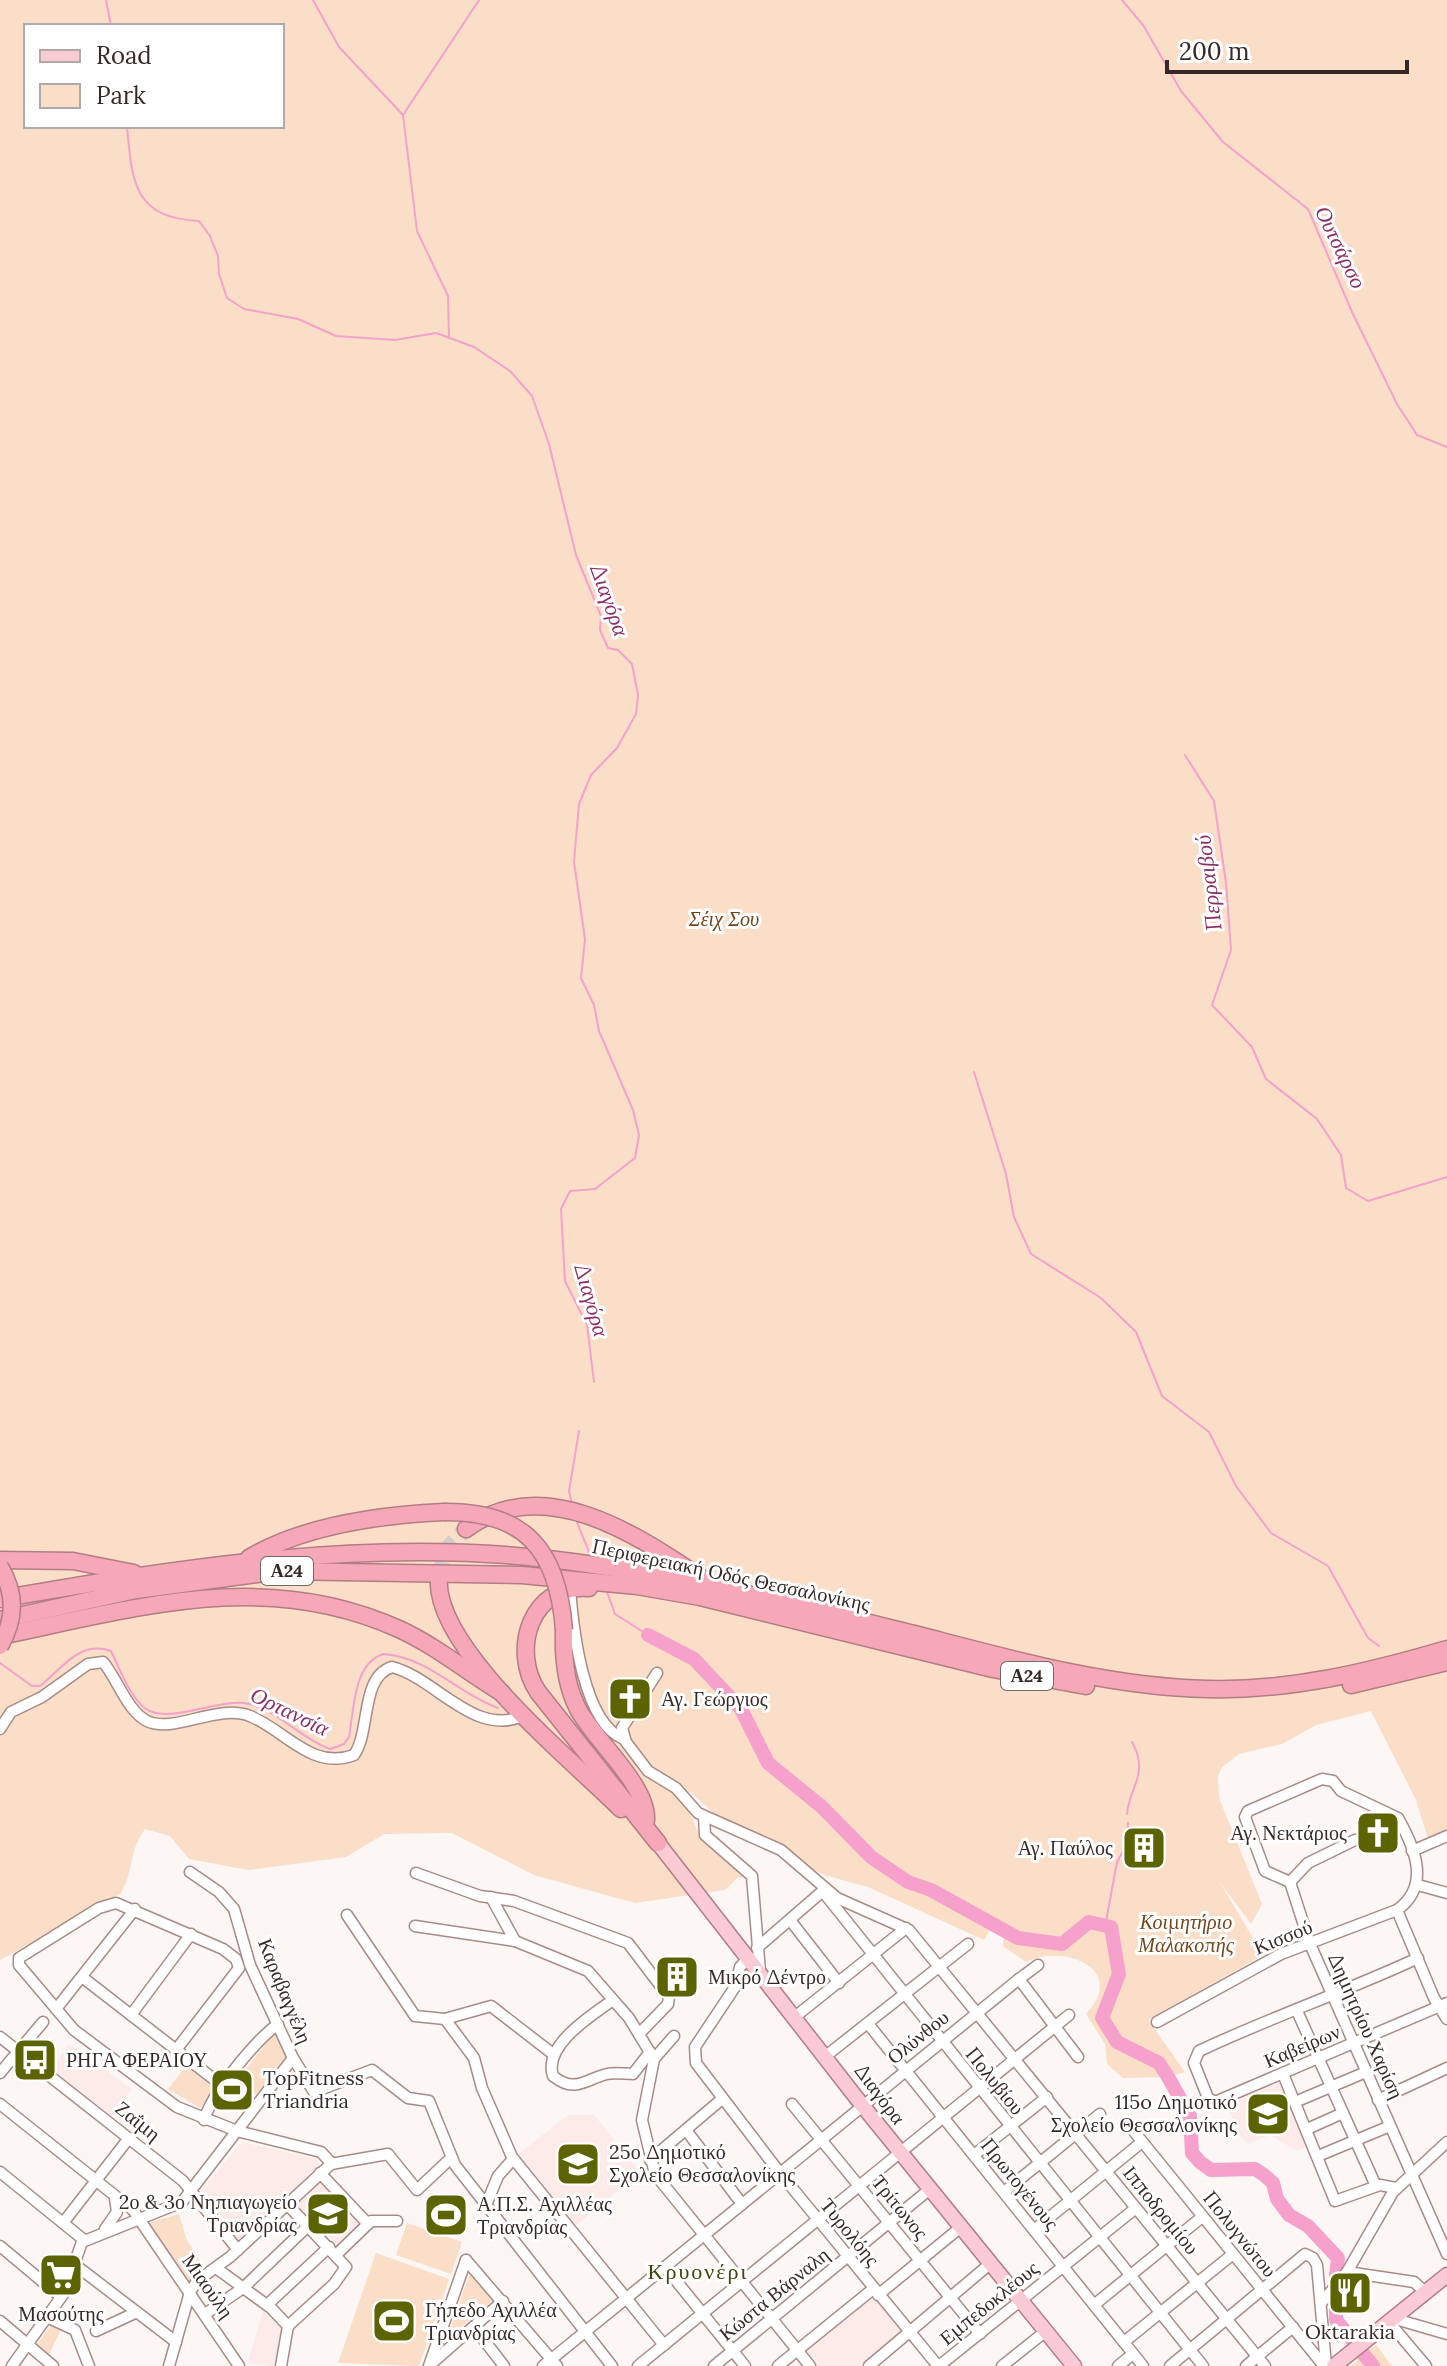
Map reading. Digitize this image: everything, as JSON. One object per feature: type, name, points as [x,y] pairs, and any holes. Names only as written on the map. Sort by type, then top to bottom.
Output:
[{"type":"highway","points":[[466,1529],[487,1516],[507,1510],[563,1508],[594,1518],[653,1546],[717,1588]]},
{"type":"highway","points":[[245,1560],[275,1543],[304,1533],[444,1512],[498,1519],[534,1541],[556,1577],[573,1699],[590,1729],[628,1778],[647,1814],[646,1825]]},
{"type":"highway","name":"Περιφερειακή Οδός Θεσσαλονίκης","points":[[0,1599],[245,1560],[426,1554],[578,1580]]},
{"type":"highway","points":[[0,1560],[73,1561],[140,1575]]},
{"type":"highway","points":[[0,1567],[10,1588],[12,1606],[10,1624],[0,1646]]},
{"type":"highway","name":"Περιφερειακή Οδός Θεσσαλονίκης","points":[[0,1620],[195,1580],[280,1571],[423,1571],[717,1588],[1042,1666],[1174,1687],[1276,1687],[1350,1675],[1447,1649]]},
{"type":"highway","points":[[207,1596],[225,1588],[311,1573]]},
{"type":"highway","points":[[439,1577],[439,1599],[450,1627],[502,1693],[658,1843]]},
{"type":"highway","points":[[578,1580],[550,1598],[532,1619],[524,1639],[526,1669],[538,1692],[658,1843]]},
{"type":"highway","name":"Περιφερειακή Οδός Θεσσαλονίκης","points":[[612,1581],[700,1597],[1028,1676],[1185,1699],[1294,1694],[1380,1680],[1447,1662]]},
{"type":"highway","points":[[0,1636],[207,1596],[285,1597],[355,1612],[416,1638],[502,1693]]},
{"type":"main road","name":"Διαγόρα","points":[[658,1843],[753,1953],[760,1971],[827,2055],[862,2105],[1074,2366]]},
{"type":"main road","points":[[1334,2366],[1447,2275]]},
{"type":"street","points":[[578,1580],[573,1628],[585,1677],[603,1725],[624,1739],[650,1774],[676,1788],[704,1816],[786,1852],[825,1890],[847,1904],[906,1928],[796,2016]]},
{"type":"street","points":[[0,1729],[11,1712],[42,1697],[88,1664],[103,1662],[137,1713],[146,1721],[167,1723],[232,1711],[251,1716],[289,1743],[328,1760],[354,1755],[363,1743],[373,1685],[381,1671],[392,1667],[479,1715],[510,1721],[525,1715]]},
{"type":"street","points":[[624,1739],[625,1721],[657,1673]]},
{"type":"street","points":[[1355,1840],[1308,1863],[1290,1882],[1265,1871],[1245,1817],[1248,1811],[1322,1779],[1397,1816],[1412,1851],[1418,1885],[1447,1893]]},
{"type":"street","points":[[704,1816],[705,1835],[752,1876],[753,1953]]},
{"type":"street","points":[[1412,1851],[1447,1836]]},
{"type":"street","name":"Καραβαγγέλη","points":[[190,1872],[219,1892],[234,1909],[250,1965],[293,2058],[314,2092],[372,2070],[408,2098],[429,2101],[451,2158]]},
{"type":"street","points":[[416,1873],[491,1897],[514,1901],[632,1946],[669,2001],[639,2034]]},
{"type":"street","name":"Δημητρίου Χαρίση","points":[[1290,1882],[1310,1944],[1447,2254]]},
{"type":"street","name":"Κισσού","points":[[1157,2022],[1270,1960],[1397,1910],[1411,1898],[1418,1885]]},
{"type":"street","points":[[753,1953],[825,1890]]},
{"type":"street","name":"Πολυβίου","points":[[825,1890],[904,1997],[1203,2366]]},
{"type":"street","points":[[491,1897],[515,1941]]},
{"type":"street","points":[[176,2050],[240,1966],[227,1951],[116,1903],[104,1906],[23,1954],[18,1961],[74,2030],[164,2098],[204,2120],[320,2151],[332,2164]]},
{"type":"street","points":[[56,2009],[135,1909]]},
{"type":"street","points":[[1397,1910],[1447,2019]]},
{"type":"street","points":[[347,1915],[412,2013],[423,2019],[445,2019],[491,2006],[553,2054]]},
{"type":"street","points":[[790,1920],[839,1983]]},
{"type":"street","points":[[415,1926],[515,1941],[588,1971],[652,2055],[642,2120],[650,2160],[661,2184],[810,2366]]},
{"type":"street","name":"Ιπποδρομίου","points":[[906,1928],[978,2012],[1261,2361]]},
{"type":"street","points":[[131,2015],[191,1934]]},
{"type":"street","points":[[827,2055],[869,2025],[968,1944]]},
{"type":"street","name":"Τυρολόης","points":[[753,1953],[740,1967],[734,1989],[694,2050],[696,2063],[817,2220],[938,2366]]},
{"type":"street","points":[[1376,2186],[1297,2011],[1418,1958]]},
{"type":"street","points":[[1038,1965],[1019,1979],[1078,2057]]},
{"type":"street","points":[[82,1977],[224,2087]]},
{"type":"street","name":"Ολύνθου","points":[[550,2364],[626,2298],[1019,1979]]},
{"type":"street","points":[[613,2000],[553,2054],[550,2066],[553,2076],[572,2086],[585,2085],[611,2073],[634,2073],[674,2036]]},
{"type":"street","name":"Καβείρων","points":[[1297,2011],[1271,2017],[1199,2051],[1194,2063],[1208,2098],[1215,2102],[1443,2005]]},
{"type":"street","points":[[638,2366],[1069,2015]]},
{"type":"street","points":[[445,2019],[474,2058],[482,2088],[513,2159],[664,2345]]},
{"type":"street","points":[[0,2073],[43,2022]]},
{"type":"street","points":[[204,2120],[224,2087],[264,2036],[278,2024]]},
{"type":"street","name":"Πρωτογένους","points":[[869,2025],[1143,2366]]},
{"type":"street","name":"Ζαΐμη","points":[[0,2037],[191,2189],[238,2250]]},
{"type":"street","points":[[12,2366],[61,2297],[84,2240],[174,2207],[293,2058]]},
{"type":"street","points":[[1378,2100],[1447,2068]]},
{"type":"street","points":[[1295,2102],[1366,2072]]},
{"type":"street","points":[[1283,2074],[1335,2201],[1376,2186],[1396,2188]]},
{"type":"street","points":[[974,2155],[1047,2097]]},
{"type":"street","points":[[650,2160],[722,2099]]},
{"type":"street","name":"Μιαούλη","points":[[0,2104],[139,2219],[239,2366]]},
{"type":"street","name":"Τρίτωνος","points":[[792,2104],[980,2334]]},
{"type":"street","points":[[1307,2129],[1343,2113]]},
{"type":"street","points":[[1004,2192],[1100,2114]]},
{"type":"street","name":"Πολυγνώτου","points":[[1128,2124],[1325,2366]]},
{"type":"street","points":[[1318,2156],[1390,2126]]},
{"type":"street","points":[[686,2130],[742,2204]]},
{"type":"street","points":[[63,2223],[129,2138]]},
{"type":"street","points":[[1034,2230],[1142,2142]]},
{"type":"street","points":[[1323,2301],[1347,2272],[1396,2188],[1447,2142]]},
{"type":"street","points":[[169,2366],[195,2283],[238,2250],[332,2164],[388,2154],[417,2190],[451,2158],[612,2366]]},
{"type":"street","points":[[486,2205],[498,2176],[513,2159]]},
{"type":"street","points":[[0,2172],[84,2240]]},
{"type":"street","points":[[320,2173],[368,2224]]},
{"type":"street","name":"Κώστα Βάρναλη","points":[[714,2366],[930,2189]]},
{"type":"street","points":[[104,2231],[117,2212],[114,2196]]},
{"type":"street","points":[[281,2366],[288,2326],[334,2284],[346,2268],[287,2204]]},
{"type":"street","name":"Εμπεδοκλέους","points":[[938,2366],[1136,2208]]},
{"type":"street","points":[[1094,2305],[1202,2217]]},
{"type":"street","points":[[267,2305],[368,2224],[375,2220],[397,2221]]},
{"type":"street","points":[[205,2314],[243,2288],[308,2226]]},
{"type":"street","points":[[778,2366],[961,2227]]},
{"type":"street","points":[[0,2246],[61,2297]]},
{"type":"street","points":[[1124,2342],[1233,2254]]},
{"type":"street","points":[[1170,2366],[1295,2259],[1307,2255],[1317,2263],[1323,2301],[1325,2366]]},
{"type":"street","points":[[435,2364],[466,2260],[503,2301],[550,2364]]},
{"type":"street","points":[[869,2366],[991,2263]]},
{"type":"street","points":[[74,2264],[176,2342]]},
{"type":"street","points":[[665,2267],[745,2366]]},
{"type":"street","points":[[216,2268],[267,2305],[288,2326]]},
{"type":"street","points":[[1347,2272],[1414,2282],[1425,2292]]},
{"type":"street","points":[[435,2364],[503,2301]]},
{"type":"street","points":[[96,2331],[137,2312]]},
{"type":"street","points":[[47,2317],[75,2330],[89,2366]]},
{"type":"street","points":[[1390,2320],[1447,2334]]},
{"type":"street","points":[[1390,2320],[1426,2366]]},
{"type":"street","points":[[0,2321],[53,2366]]},
{"type":"street","points":[[474,2327],[504,2366]]},
{"type":"street","points":[[1246,2366],[1261,2361],[1293,2327]]},
{"type":"street","points":[[1002,2366],[1046,2331]]},
{"type":"street","points":[[1118,2366],[1133,2354]]},
{"type":"shaded area","points":[[69,2044],[132,2089],[112,2116],[51,2069]]},
{"type":"shaded area","points":[[1283,2081],[1310,2146],[1297,2151],[1270,2135],[1248,2144],[1238,2133],[1227,2105]]},
{"type":"shaded area","name":"25ο Δημοτικό Σχολείο Θεσσαλονίκης","points":[[568,2115],[594,2115],[640,2172],[573,2228],[516,2156]]},
{"type":"shaded area","points":[[242,2142],[316,2159],[320,2166],[237,2244],[198,2195]]},
{"type":"shaded area","name":"2ο & 3ο Νηπιαγωγείο Τριανδρίας","points":[[321,2179],[362,2224],[335,2249],[293,2205]]},
{"type":"shaded area","points":[[873,2296],[902,2332],[859,2366],[815,2366],[804,2352]]},
{"type":"shaded area","points":[[263,2310],[282,2329],[274,2366],[248,2363]]},
{"type":"green space","name":"Σέιχ Σου","points":[[0,0],[1447,0],[1447,1831],[1428,1839],[1416,1800],[1371,1711],[1316,1725],[1282,1744],[1239,1754],[1222,1767],[1218,1776],[1219,1798],[1262,1904],[1251,1924],[1219,1881],[1263,1955],[1148,2020],[1185,2072],[1168,2077],[1123,2078],[1107,2064],[1105,2044],[1086,2014],[1097,1998],[1100,1985],[1096,1973],[1086,1964],[1058,1956],[1026,1962],[1003,1946],[1004,1937],[995,1922],[984,1940],[868,1887],[824,1875],[723,1822],[692,1793],[680,1789],[701,1839],[743,1871],[745,1877],[737,1878],[725,1890],[635,1903],[534,1875],[452,1833],[384,1834],[346,1857],[248,1870],[189,1859],[170,1836],[145,1829],[136,1845],[121,1893],[0,1960]]},
{"type":"green space","points":[[273,2034],[277,2036],[286,2056],[256,2095],[237,2081]]},
{"type":"green space","points":[[186,2066],[215,2089],[200,2108],[168,2089]]},
{"type":"green space","points":[[179,2214],[186,2238],[204,2268],[188,2282],[149,2228],[149,2223]]},
{"type":"green space","points":[[407,2223],[462,2242],[451,2274],[396,2255]]},
{"type":"green space","name":"Γήπεδο Αχιλλέα Τριανδρίας","points":[[376,2253],[449,2279],[419,2366],[338,2363]]},
{"type":"green space","points":[[470,2273],[493,2300],[446,2340]]},
{"type":"green space","points":[[51,2325],[61,2329],[49,2355],[36,2346]]},
{"type":"green space","points":[[1376,2345],[1392,2366],[1351,2366]]},
{"type":"waterway","name":"Διαγόρα","points":[[106,0],[111,24]]},
{"type":"waterway","points":[[313,0],[339,47],[403,115],[417,231],[448,296],[449,338]]},
{"type":"waterway","points":[[403,115],[479,0]]},
{"type":"waterway","name":"Ουτσάρσο","points":[[1122,0],[1143,25],[1181,91],[1223,142],[1308,209],[1352,312],[1397,404],[1417,435],[1447,447]]},
{"type":"waterway","name":"Διαγόρα","points":[[127,128],[131,164],[140,193],[161,213],[199,221],[210,236],[218,256],[219,274],[227,298],[244,309],[298,319],[336,336],[395,340],[436,333],[474,347],[510,371],[532,396],[549,444],[576,555],[601,616],[600,630],[608,648],[618,650],[632,664],[638,695],[636,714],[617,748],[591,775],[579,804],[574,862],[585,939],[581,978],[594,1005],[599,1031],[633,1110],[639,1135],[635,1158],[595,1189],[570,1191],[561,1209],[565,1281],[587,1325],[594,1382]]},
{"type":"waterway","name":"Περραιβού","points":[[1185,755],[1214,801],[1226,883],[1231,950],[1212,1005],[1252,1047],[1266,1079],[1317,1119],[1341,1155],[1346,1188],[1368,1201],[1447,1177]]},
{"type":"waterway","points":[[974,1072],[1006,1174],[1014,1217],[1031,1254],[1101,1298],[1136,1332],[1162,1396],[1209,1432],[1236,1486],[1271,1533],[1328,1566],[1368,1638],[1379,1646]]},
{"type":"waterway","points":[[572,1504],[569,1491],[579,1431]]},
{"type":"waterway","points":[[577,1522],[591,1557]]},
{"type":"waterway","points":[[607,1592],[615,1614],[648,1635]]},
{"type":"waterway","points":[[648,1635],[694,1659],[741,1709],[768,1763],[822,1807],[871,1857],[908,1882],[931,1890],[1018,1938],[1062,1944],[1089,1922],[1111,1927],[1119,1974],[1102,2018],[1117,2042],[1159,2063],[1190,2116],[1192,2153],[1200,2162],[1211,2170],[1255,2169],[1264,2175],[1273,2183],[1277,2199],[1289,2215],[1308,2226],[1338,2258],[1336,2276]]},
{"type":"waterway","name":"Ορτανσία","points":[[0,1663],[32,1686],[40,1686],[81,1652],[90,1649],[111,1651],[130,1691],[146,1709],[168,1714],[224,1704],[249,1704],[330,1749],[344,1744],[349,1737],[361,1677],[366,1667],[384,1654],[415,1662],[498,1708]]},
{"type":"waterway","points":[[1127,1814],[1139,1772],[1132,1742]]},
{"type":"waterway","points":[[1105,1927],[1117,1862],[1127,1844],[1128,1823]]},
{"type":"waterway","points":[[1336,2296],[1336,2320],[1373,2366]]},
{"type":"tunnel","points":[[439,1577],[448,1548],[466,1529]]},
{"type":"place","name":"Αγ. Γεώργιος","points":[[630,1699]]},
{"type":"place","name":"Αγ. Νεκτάριος","points":[[1378,1833]]},
{"type":"place","name":"Αγ. Παύλος","points":[[1144,1848]]},
{"type":"place","name":"Μικρό Δέντρο","points":[[677,1977]]},
{"type":"place","name":"ΡΗΓΑ ΦΕΡΑΙΟΥ","points":[[35,2060]]},
{"type":"place","name":"TopFitness Triandria","points":[[232,2090]]},
{"type":"place","name":"115o Δημοτικό Σχολείο Θεσσαλονίκης","points":[[1268,2114]]},
{"type":"place","name":"25ο Δημοτικό Σχολείο Θεσσαλονίκης","points":[[578,2164]]},
{"type":"place","name":"2ο & 3ο Νηπιαγωγείο Τριανδρίας","points":[[328,2214]]},
{"type":"place","name":"Α.Π.Σ. Αχιλλέας Τριανδρίας","points":[[446,2215]]},
{"type":"place","name":"Μασούτης","points":[[61,2275]]},
{"type":"place","name":"Oktarakia","points":[[1350,2293]]},
{"type":"place","name":"Γήπεδο Αχιλλέα Τριανδρίας","points":[[394,2321]]},
{"type":"district","name":"Κρυονέρι","points":[[698,2271]]},
{"type":"park label","name":"Κοιμητήριο Μαλακοπής","points":[[1186,1934]]}]
